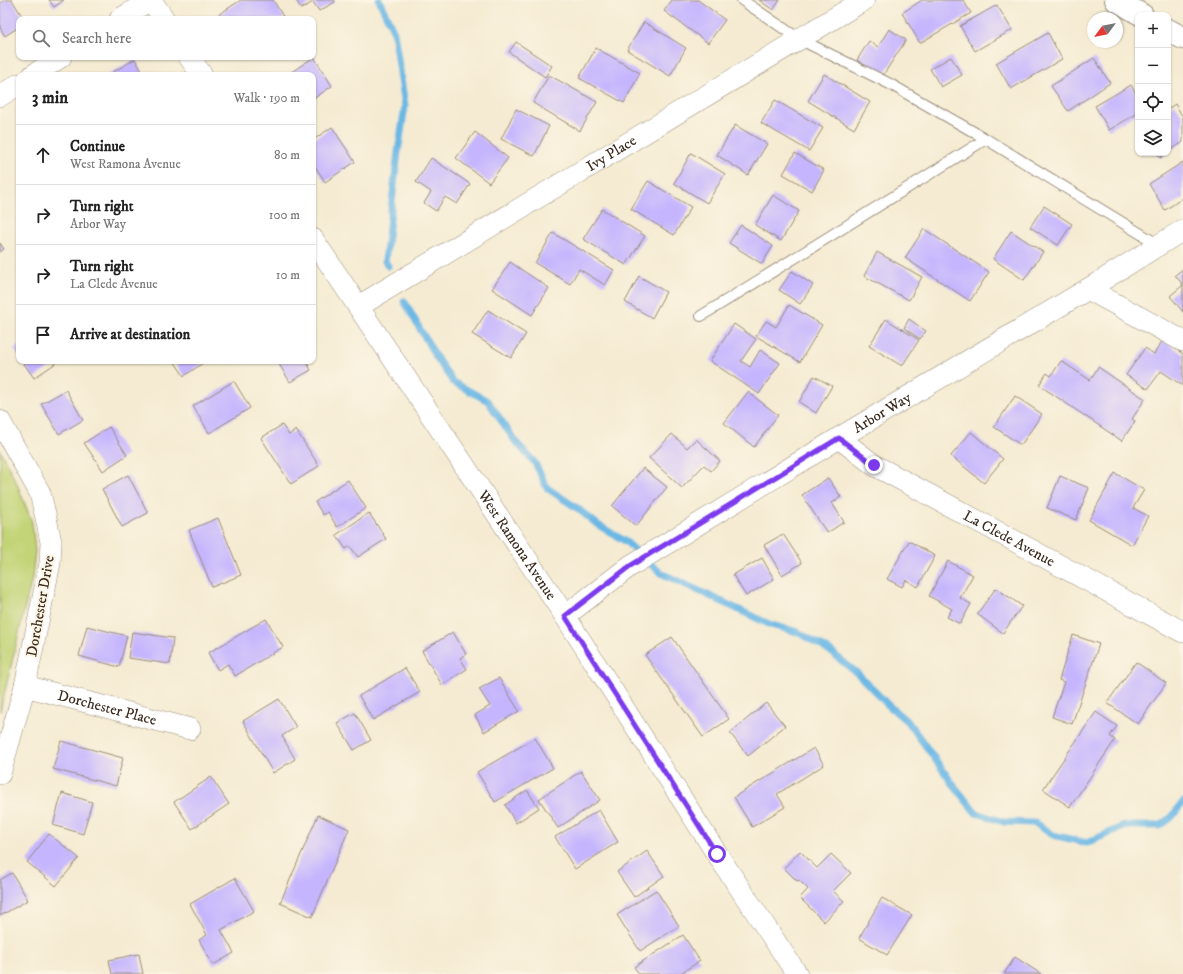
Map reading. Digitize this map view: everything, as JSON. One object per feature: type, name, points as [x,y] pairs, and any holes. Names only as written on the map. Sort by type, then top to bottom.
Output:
[{"type":"main road","points":[[1116,0],[1137,12]]},
{"type":"main road","points":[[1171,32],[1183,38]]},
{"type":"street","points":[[125,16],[150,0],[162,16]]},
{"type":"street","name":"Ivy Place","points":[[359,306],[864,0]]},
{"type":"street","points":[[38,72],[56,60]]},
{"type":"street","points":[[191,60],[200,72]]},
{"type":"street","points":[[0,96],[16,86]]},
{"type":"street","name":"Arbor Way","points":[[565,616],[630,566],[1183,230]]},
{"type":"street","name":"West Ramona Avenue","points":[[316,243],[565,616],[717,854],[797,974]]},
{"type":"street","points":[[1088,289],[1183,341]]},
{"type":"street","name":"Dorchester Drive","points":[[0,421],[40,493],[51,542],[50,563],[25,686],[0,774]]},
{"type":"street","name":"La Clede Avenue","points":[[839,438],[874,465],[1183,632]]},
{"type":"street","name":"Dorchester Place","points":[[25,686],[190,729]]},
{"type":"lane","points":[[742,0],[799,39],[890,84],[986,139],[1159,245]]},
{"type":"lane","points":[[701,316],[986,139]]},
{"type":"green space","points":[[0,450],[17,484],[32,522],[35,551],[32,578],[0,712]]},
{"type":"building","points":[[5,0],[12,0],[22,16],[16,16],[16,29],[5,36],[0,28],[0,3]]},
{"type":"building","points":[[49,0],[64,0],[54,7]]},
{"type":"building","points":[[241,0],[273,0],[283,16],[218,16]]},
{"type":"building","points":[[296,0],[334,0],[335,2],[319,11],[313,2],[301,9]]},
{"type":"building","points":[[672,0],[698,0],[725,20],[708,43],[664,11]]},
{"type":"building","points":[[759,0],[780,0],[773,10]]},
{"type":"building","points":[[922,0],[963,0],[971,13],[920,43],[902,13]]},
{"type":"building","points":[[997,5],[1012,30],[975,51],[960,26]]},
{"type":"building","points":[[644,22],[686,48],[670,76],[627,50]]},
{"type":"building","points":[[889,29],[906,40],[882,77],[857,60],[869,41],[878,47]]},
{"type":"building","points":[[1048,33],[1062,59],[1011,89],[996,63]]},
{"type":"building","points":[[516,42],[552,66],[545,77],[509,52]]},
{"type":"building","points":[[596,48],[640,73],[624,103],[579,78]]},
{"type":"building","points":[[951,57],[962,75],[941,87],[930,69]]},
{"type":"building","points":[[1094,58],[1110,83],[1068,111],[1051,86]]},
{"type":"building","points":[[136,60],[142,72],[113,72]]},
{"type":"building","points":[[310,60],[316,60],[332,86],[316,97],[316,72],[292,72]]},
{"type":"building","points":[[824,74],[870,102],[854,129],[808,101]]},
{"type":"building","points":[[549,75],[597,102],[580,131],[533,103]]},
{"type":"building","points":[[1131,85],[1135,92],[1135,115],[1109,130],[1095,106]]},
{"type":"building","points":[[775,100],[823,128],[809,151],[761,123]]},
{"type":"building","points":[[1175,104],[1183,117],[1183,142],[1171,150],[1171,120],[1171,107]]},
{"type":"building","points":[[516,109],[549,126],[534,156],[501,139]]},
{"type":"building","points":[[735,125],[767,144],[748,175],[717,155]]},
{"type":"building","points":[[332,127],[355,162],[325,182],[316,168],[316,138]]},
{"type":"building","points":[[475,132],[508,158],[489,183],[456,158]]},
{"type":"building","points":[[691,153],[725,174],[707,203],[674,183]]},
{"type":"building","points":[[795,153],[824,170],[812,191],[783,174]]},
{"type":"building","points":[[431,158],[470,184],[457,204],[445,197],[436,211],[424,203],[431,192],[416,182]]},
{"type":"building","points":[[1183,162],[1183,198],[1165,210],[1149,184]]},
{"type":"building","points":[[648,181],[691,207],[674,235],[631,209]]},
{"type":"building","points":[[773,195],[799,211],[781,241],[755,225]]},
{"type":"building","points":[[1044,206],[1072,224],[1058,245],[1030,227]]},
{"type":"building","points":[[602,209],[645,236],[626,265],[583,239]]},
{"type":"building","points":[[741,225],[773,246],[762,264],[729,243]]},
{"type":"building","points":[[924,229],[989,272],[970,301],[905,258]]},
{"type":"building","points":[[1011,231],[1043,252],[1024,280],[993,259]]},
{"type":"building","points":[[553,233],[614,270],[605,285],[579,269],[570,284],[535,263]]},
{"type":"building","points":[[0,243],[4,249],[0,252]]},
{"type":"building","points":[[877,252],[922,277],[909,300],[864,276]]},
{"type":"building","points":[[510,262],[549,288],[532,315],[492,289]]},
{"type":"building","points":[[1183,269],[1183,285],[1175,275]]},
{"type":"building","points":[[792,271],[813,285],[800,304],[779,290]]},
{"type":"building","points":[[639,276],[666,292],[652,318],[625,302]]},
{"type":"building","points":[[1183,285],[1183,312],[1170,296]]},
{"type":"building","points":[[789,305],[822,325],[800,362],[756,336],[766,321],[776,327]]},
{"type":"building","points":[[488,310],[526,334],[511,358],[472,334]]},
{"type":"building","points":[[886,319],[919,340],[902,366],[869,346]]},
{"type":"building","points":[[909,319],[926,331],[920,339],[904,328]]},
{"type":"building","points":[[734,324],[756,339],[741,361],[750,367],[760,350],[780,363],[759,394],[710,361]]},
{"type":"building","points":[[1163,340],[1183,354],[1183,386],[1161,371],[1148,389],[1126,375],[1145,348],[1154,354]]},
{"type":"building","points":[[1061,361],[1090,380],[1098,367],[1145,399],[1132,419],[1135,421],[1122,441],[1039,385],[1047,373],[1051,376]]},
{"type":"building","points":[[24,364],[55,364],[34,378]]},
{"type":"building","points":[[176,364],[202,364],[184,376]]},
{"type":"building","points":[[279,364],[308,364],[311,370],[290,382]]},
{"type":"building","points":[[814,376],[832,386],[816,413],[799,402]]},
{"type":"building","points":[[234,381],[250,408],[209,433],[193,406]]},
{"type":"building","points":[[66,390],[83,420],[59,434],[41,404]]},
{"type":"building","points":[[748,392],[778,415],[754,447],[724,423]]},
{"type":"building","points":[[1015,396],[1042,414],[1021,445],[994,427]]},
{"type":"building","points":[[282,425],[289,435],[296,430],[319,466],[291,484],[261,438]]},
{"type":"building","points":[[109,427],[127,455],[103,471],[84,443]]},
{"type":"building","points":[[971,432],[1003,459],[984,483],[951,456]]},
{"type":"building","points":[[672,434],[687,448],[696,439],[720,461],[711,471],[704,465],[682,488],[649,458]]},
{"type":"building","points":[[643,468],[667,487],[636,526],[612,506]]},
{"type":"building","points":[[1115,473],[1144,490],[1133,508],[1148,516],[1132,545],[1089,520]]},
{"type":"building","points":[[128,475],[148,513],[122,527],[102,489]]},
{"type":"building","points":[[1060,476],[1089,488],[1076,520],[1047,508]]},
{"type":"building","points":[[828,478],[841,497],[832,503],[844,522],[827,533],[802,495]]},
{"type":"building","points":[[348,480],[366,508],[337,527],[328,512],[323,515],[315,502]]},
{"type":"building","points":[[369,513],[386,539],[358,557],[350,546],[346,549],[336,535]]},
{"type":"building","points":[[218,518],[241,575],[212,587],[189,530]]},
{"type":"building","points":[[783,534],[802,563],[782,575],[764,545]]},
{"type":"building","points":[[909,541],[935,556],[918,587],[906,580],[902,587],[887,579]]},
{"type":"building","points":[[762,558],[774,579],[746,596],[733,575]]},
{"type":"building","points":[[948,561],[973,575],[960,598],[971,604],[960,624],[947,617],[952,609],[929,596]]},
{"type":"building","points":[[996,588],[1022,606],[1003,633],[977,614]]},
{"type":"building","points":[[266,619],[283,647],[235,676],[228,664],[218,670],[208,653]]},
{"type":"building","points":[[87,626],[127,636],[119,667],[79,656]]},
{"type":"building","points":[[132,632],[173,638],[170,664],[128,658]]},
{"type":"building","points":[[453,632],[466,654],[460,658],[467,669],[442,685],[422,651]]},
{"type":"building","points":[[1073,635],[1099,644],[1072,724],[1052,717],[1064,682],[1059,680]]},
{"type":"building","points":[[672,637],[729,719],[703,737],[645,655]]},
{"type":"building","points":[[1136,662],[1166,683],[1138,724],[1107,703]]},
{"type":"building","points":[[405,668],[420,692],[373,720],[359,696]]},
{"type":"building","points":[[499,678],[519,711],[484,732],[475,715],[490,706],[479,689]]},
{"type":"building","points":[[279,699],[296,727],[282,736],[295,759],[273,773],[243,721]]},
{"type":"building","points":[[766,703],[785,726],[748,756],[730,733]]},
{"type":"building","points":[[1096,712],[1117,726],[1110,736],[1115,740],[1070,807],[1043,789]]},
{"type":"building","points":[[355,713],[371,740],[354,750],[337,723]]},
{"type":"building","points":[[535,738],[553,768],[495,802],[477,772]]},
{"type":"building","points":[[61,741],[123,758],[116,786],[53,769]]},
{"type":"building","points":[[814,748],[824,765],[777,794],[785,807],[752,827],[734,797]]},
{"type":"building","points":[[581,771],[600,800],[558,828],[539,799]]},
{"type":"building","points":[[211,777],[229,804],[192,829],[174,802]]},
{"type":"building","points":[[527,790],[539,808],[516,823],[505,805]]},
{"type":"building","points":[[62,793],[92,802],[83,834],[53,825]]},
{"type":"building","points":[[599,810],[618,842],[575,869],[555,837]]},
{"type":"building","points":[[318,815],[349,829],[312,917],[280,903]]},
{"type":"building","points":[[49,834],[79,858],[56,886],[27,862]]},
{"type":"building","points":[[647,851],[664,876],[634,897],[617,872]]},
{"type":"building","points":[[800,851],[817,868],[831,854],[851,873],[833,891],[844,901],[824,922],[800,898],[808,889],[799,880],[797,881],[784,868]]},
{"type":"building","points":[[12,873],[28,900],[0,916],[0,880]]},
{"type":"building","points":[[235,878],[254,911],[221,930],[234,953],[213,965],[199,940],[207,935],[190,904]]},
{"type":"building","points":[[656,890],[679,926],[640,951],[617,915]]},
{"type":"building","points":[[882,898],[912,915],[887,955],[859,938]]},
{"type":"building","points":[[683,935],[700,961],[679,974],[639,974],[634,967]]},
{"type":"building","points":[[139,954],[143,974],[112,974],[109,960]]},
{"type":"building","points":[[1015,957],[1041,974],[1004,974]]},
{"type":"waterway","points":[[379,0],[394,32],[405,106],[385,261],[388,266]]},
{"type":"waterway","points":[[404,301],[436,357],[453,382],[488,401],[515,441],[535,463],[547,488],[577,508],[598,525],[625,541],[661,573],[771,625],[798,632],[830,651],[858,674],[888,705],[909,723],[955,787],[976,813],[1004,822],[1035,823],[1053,835],[1087,843],[1124,826],[1159,826],[1172,817],[1183,802]]},
{"type":"route","points":[[717,854],[565,616],[630,566],[839,438],[874,465]]}]
